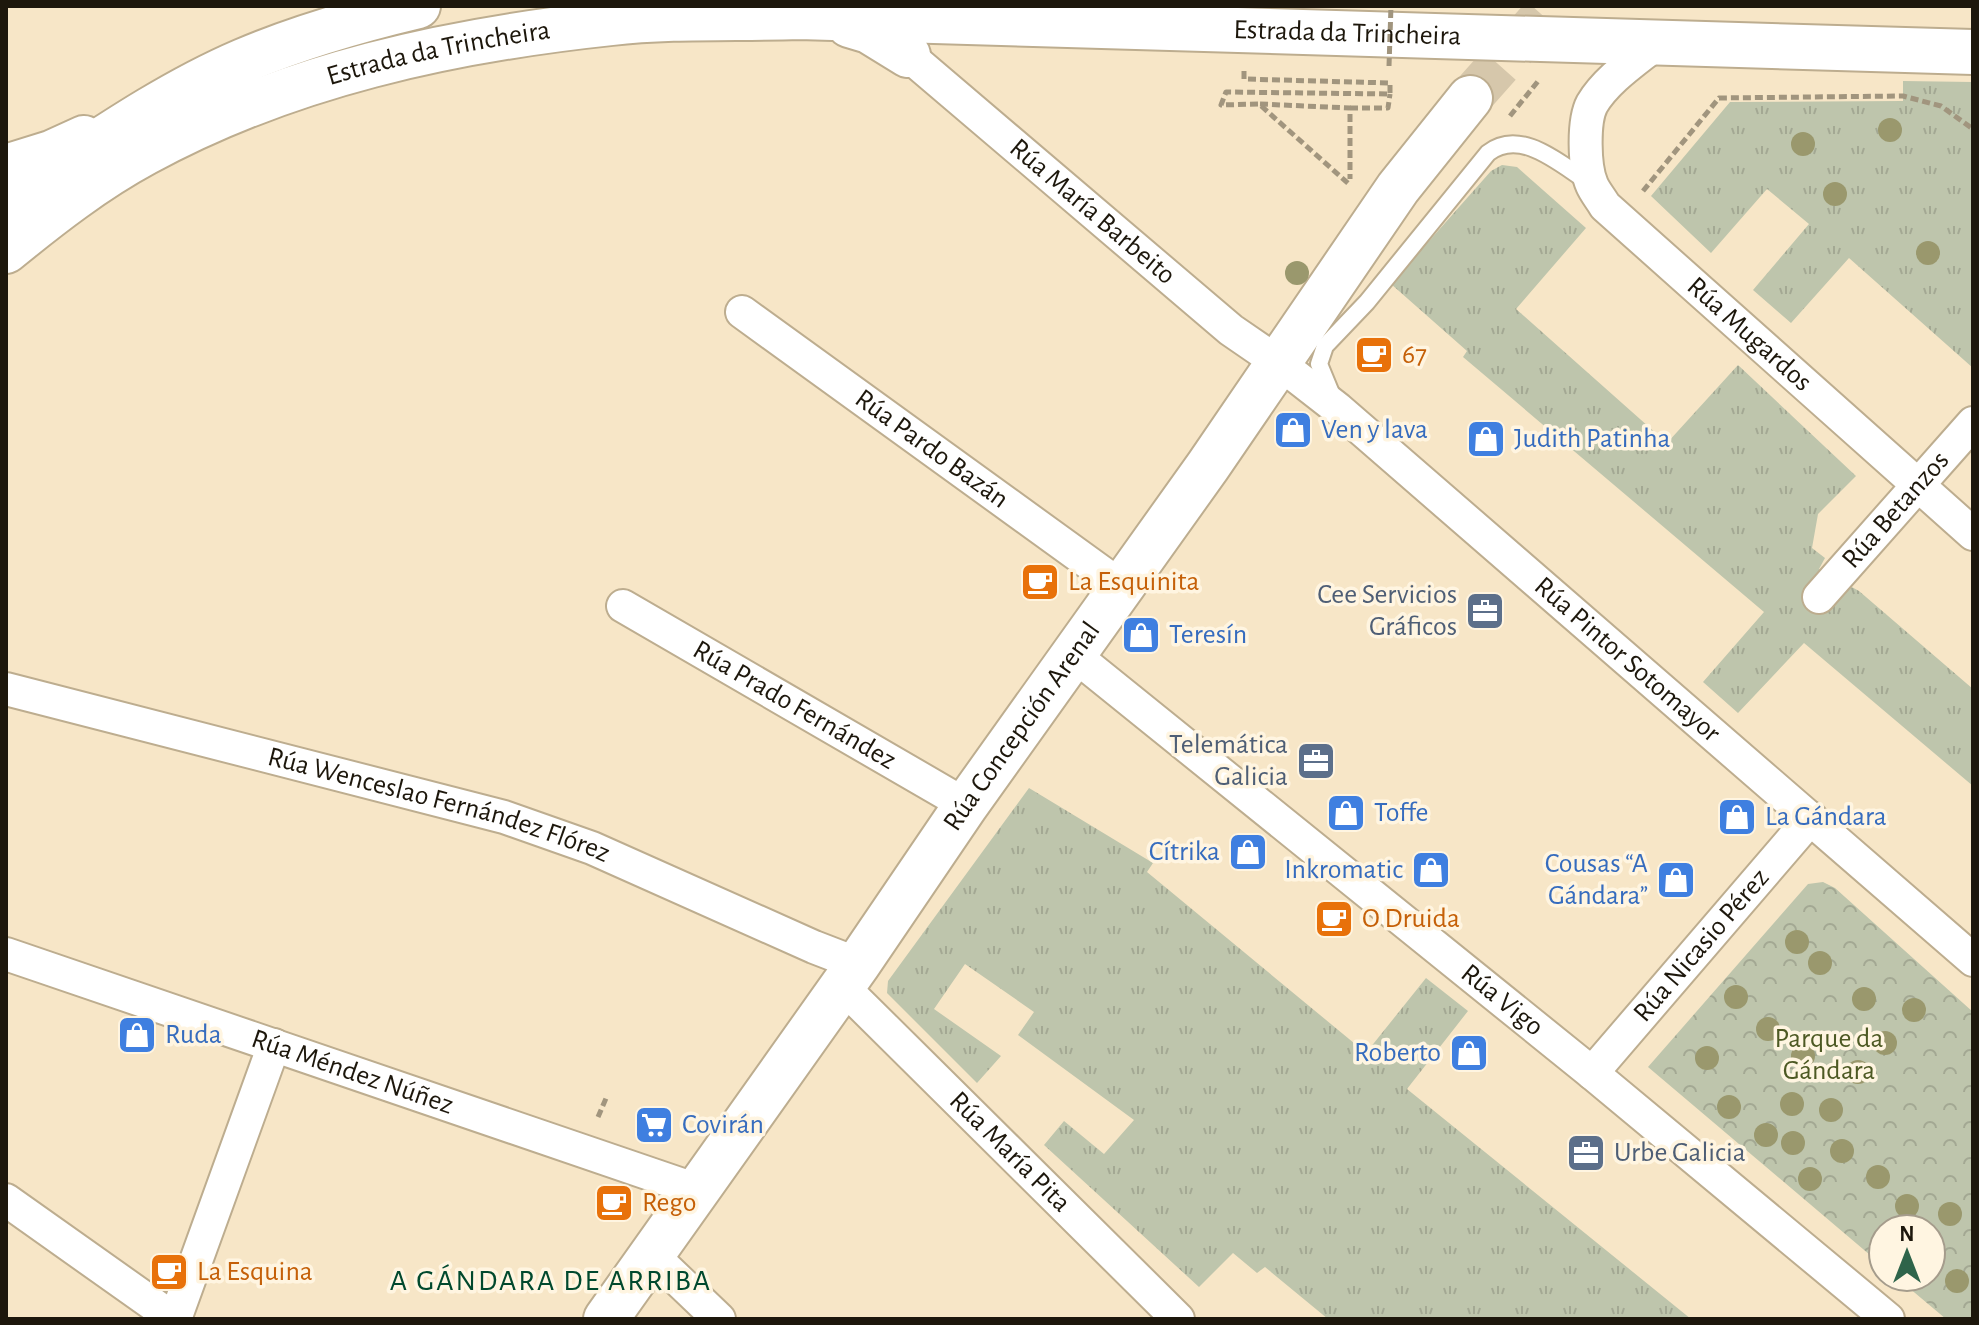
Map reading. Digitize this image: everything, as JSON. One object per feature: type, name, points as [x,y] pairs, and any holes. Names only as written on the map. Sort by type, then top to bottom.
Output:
[{"type":"main road","name":"Estrada da Trincheira","points":[[6,202],[173,96],[244,60],[356,21],[418,6]]},
{"type":"main road","name":"Estrada da Trincheira","points":[[6,251],[100,180],[143,153],[262,99],[337,73],[458,44],[613,23],[799,17],[1973,52]]},
{"type":"main road","points":[[799,17],[869,31],[908,55]]},
{"type":"main road","points":[[6,167],[51,153],[173,96]]},
{"type":"main road","name":"Rúa Concepción Arenal","points":[[606,1319],[1279,363],[1398,188],[1470,98]]},
{"type":"street","points":[[1591,184],[1586,133],[1591,106],[1607,86],[1657,43]]},
{"type":"street","name":"Rúa María Barbeito","points":[[908,55],[1231,330],[1279,363]]},
{"type":"street","name":"Rúa Mugardos","points":[[1591,184],[1605,206],[1619,219],[1973,534]]},
{"type":"street","name":"Rúa Pardo Bazán","points":[[742,312],[1122,587]]},
{"type":"street","name":"Rúa Pintor Sotomayor","points":[[1279,363],[1338,409],[1973,960]]},
{"type":"street","name":"Rúa Betanzos","points":[[1819,597],[1973,423]]},
{"type":"street","name":"Rúa Prado Fernández","points":[[623,606],[966,805]]},
{"type":"street","name":"Rúa Vigo","points":[[1074,655],[1592,1073],[1888,1319]]},
{"type":"street","name":"Rúa Wenceslao Fernández Flórez","points":[[6,689],[504,817],[592,848],[814,947],[850,975]]},
{"type":"street","name":"Rúa Nicasio Pérez","points":[[1592,1073],[1811,818]]},
{"type":"street","name":"Rúa Méndez Núñez","points":[[6,954],[697,1190]]},
{"type":"street","name":"Rúa María Pita","points":[[850,975],[1178,1319]]},
{"type":"street","points":[[6,1200],[175,1319],[274,1045]]},
{"type":"street","points":[[651,1254],[719,1319]]},
{"type":"lane","points":[[1338,409],[1319,364],[1325,346],[1367,302],[1488,153],[1498,145],[1516,142],[1543,153],[1591,184]]},
{"type":"path","points":[[1375,65],[1389,66],[1391,6]]},
{"type":"path","points":[[1245,63],[1244,79],[1390,83],[1390,94],[1388,108],[1221,105],[1226,92],[1390,94]]},
{"type":"path","points":[[1498,145],[1497,132],[1547,70]]},
{"type":"path","points":[[1619,219],[1719,98],[1903,96],[1941,106],[1973,129]]},
{"type":"path","points":[[1259,104],[1350,185]]},
{"type":"path","points":[[1350,108],[1350,185]]},
{"type":"path","points":[[1342,197],[1359,173]]},
{"type":"path","points":[[594,1128],[607,1096]]},
{"type":"green space","points":[[1903,81],[1973,82],[1973,368],[1849,258],[1791,323],[1753,290],[1809,224],[1767,189],[1711,253],[1651,196],[1730,102],[1903,101]]},
{"type":"green space","points":[[1502,165],[1517,167],[1586,228],[1516,309],[1667,443],[1738,365],[1856,476],[1818,514],[1812,548],[1825,558],[1819,569],[1859,591],[1973,689],[1973,786],[1804,643],[1738,713],[1703,682],[1764,612],[1463,357],[1467,351],[1391,284],[1491,171]]},
{"type":"green space","points":[[1029,788],[1153,863],[1147,872],[1366,1053],[1426,978],[1468,1011],[1407,1089],[1691,1319],[1328,1319],[1265,1267],[1257,1273],[1233,1253],[1199,1287],[1044,1145],[1064,1121],[1104,1154],[1134,1120],[1018,1035],[1034,1012],[965,964],[934,1009],[1001,1056],[977,1083],[887,993],[888,981]]},
{"type":"green space","name":"Parque da Gándara","points":[[1823,882],[1835,888],[1973,1012],[1973,1319],[1946,1319],[1915,1293],[1947,1293],[1947,1213],[1867,1213],[1867,1252],[1648,1067],[1808,884]]},
{"type":"tunnel","points":[[1470,98],[1552,6]]},
{"type":"place","name":"67","points":[[1374,355]]},
{"type":"place","name":"Ven y lava","points":[[1293,430]]},
{"type":"place","name":"Judith Patinha","points":[[1486,439]]},
{"type":"place","name":"La Esquinita","points":[[1040,582]]},
{"type":"place","name":"Cee Servicios Gráficos","points":[[1485,611]]},
{"type":"place","name":"Teresín","points":[[1141,635]]},
{"type":"place","name":"Telemática Galicia","points":[[1316,761]]},
{"type":"place","name":"Toffe","points":[[1346,813]]},
{"type":"place","name":"La Gándara","points":[[1737,817]]},
{"type":"place","name":"Cítrika","points":[[1248,852]]},
{"type":"place","name":"Inkromatic","points":[[1431,870]]},
{"type":"place","name":"Cousas “A Gándara”","points":[[1676,880]]},
{"type":"place","name":"O Druida","points":[[1334,919]]},
{"type":"place","name":"Ruda","points":[[137,1035]]},
{"type":"place","name":"Roberto","points":[[1469,1053]]},
{"type":"place","name":"Covirán","points":[[654,1125]]},
{"type":"place","name":"Urbe Galicia","points":[[1586,1153]]},
{"type":"place","name":"Rego","points":[[614,1203]]},
{"type":"place","name":"La Esquina","points":[[169,1272]]},
{"type":"district","name":"A GÁNDARA DE ARRIBA","points":[[551,1281]]}]
